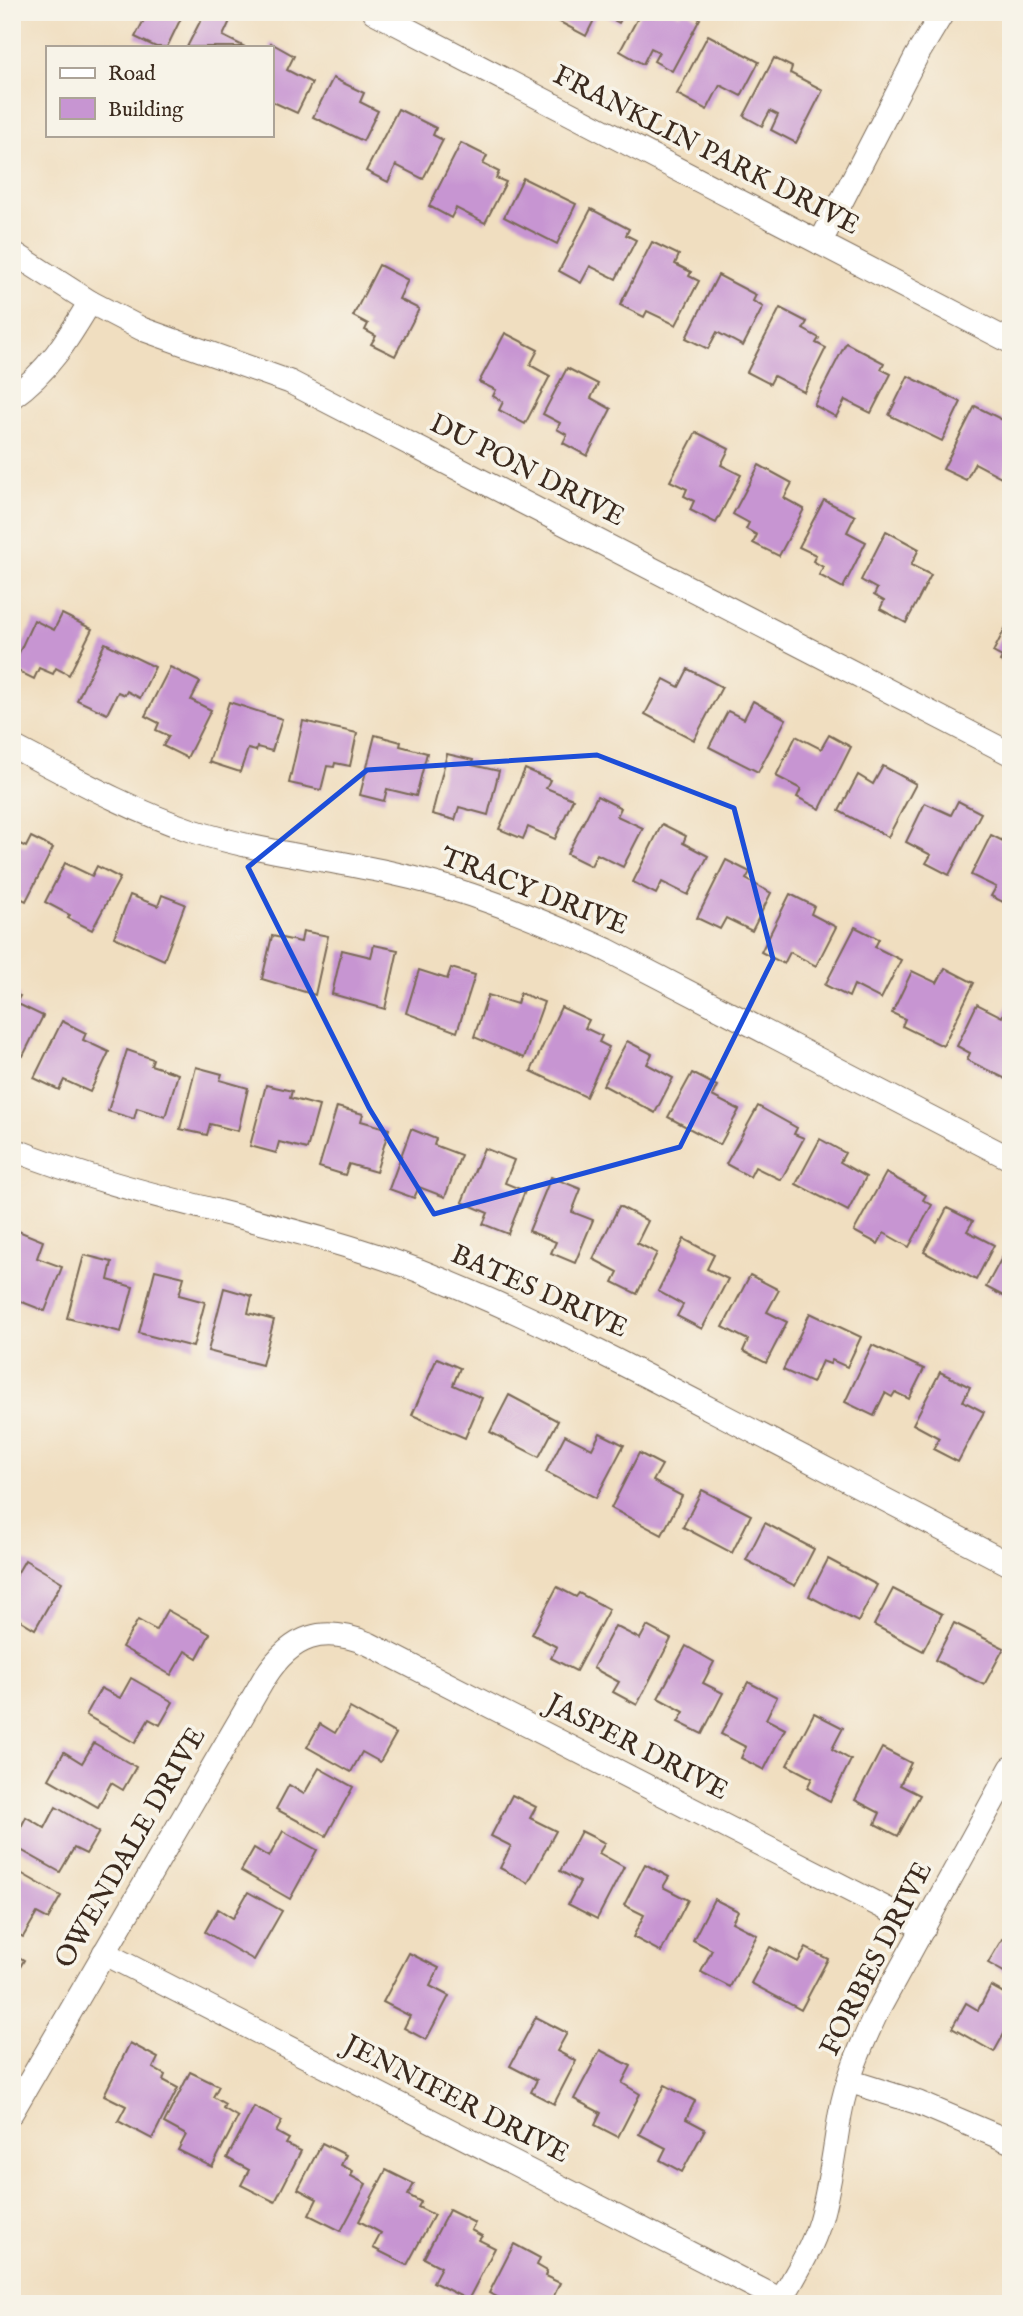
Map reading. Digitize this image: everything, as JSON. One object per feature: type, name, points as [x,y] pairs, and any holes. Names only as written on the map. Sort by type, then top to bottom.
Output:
[{"type":"street","name":"FRANKLIN PARK DRIVE","points":[[374,12],[1011,342]]},
{"type":"street","points":[[820,243],[921,48],[943,12]]},
{"type":"street","name":"DU PON DRIVE","points":[[12,252],[90,302],[142,329],[290,382],[1011,754]]},
{"type":"street","points":[[12,397],[48,366],[69,338],[90,302]]},
{"type":"street","name":"TRACY DRIVE","points":[[12,746],[146,814],[191,830],[248,846],[424,881],[485,900],[555,927],[607,950],[1011,1159]]},
{"type":"street","name":"BATES DRIVE","points":[[12,1149],[116,1185],[327,1240],[417,1270],[483,1297],[569,1335],[1011,1565]]},
{"type":"street","name":"JASPER DRIVE","points":[[319,1634],[335,1634],[369,1644],[924,1927]]},
{"type":"street","name":"OWENDALE DRIVE","points":[[12,2112],[276,1660],[292,1645],[319,1634]]},
{"type":"street","name":"FORBES DRIVE","points":[[780,2302],[808,2252],[819,2225],[827,2196],[840,2113],[849,2081],[876,2014],[1011,1768]]},
{"type":"street","name":"JENNIFER DRIVE","points":[[103,1953],[780,2302]]},
{"type":"street","points":[[849,2081],[919,2103],[1011,2142]]},
{"type":"highlighted area","points":[[597,755],[734,808],[773,959],[680,1147],[434,1214],[369,1108],[248,867],[367,770]]},
{"type":"building","points":[[129,12],[184,12],[167,46],[154,46],[135,37],[144,20]]},
{"type":"building","points":[[205,12],[213,12],[230,21],[223,36],[243,46],[188,46]]},
{"type":"building","points":[[560,12],[598,12],[586,36],[556,20]]},
{"type":"building","points":[[599,12],[625,12],[619,23]]},
{"type":"building","points":[[641,12],[675,12],[680,15],[681,12],[688,12],[700,19],[672,71],[654,61],[659,52],[651,48],[643,64],[620,51]]},
{"type":"building","points":[[708,35],[759,62],[741,96],[720,85],[707,110],[677,94]]},
{"type":"building","points":[[271,43],[294,56],[287,70],[312,83],[297,113],[273,102],[273,46],[270,46]]},
{"type":"building","points":[[774,58],[792,67],[790,73],[823,90],[796,143],[771,130],[778,115],[770,111],[762,126],[744,116]]},
{"type":"building","points":[[333,78],[364,93],[360,102],[378,111],[363,141],[313,117]]},
{"type":"building","points":[[398,109],[436,128],[433,135],[443,140],[423,179],[396,165],[388,182],[366,171]]},
{"type":"building","points":[[461,143],[487,156],[483,164],[499,172],[496,178],[506,182],[485,223],[456,208],[451,218],[429,206]]},
{"type":"building","points":[[523,178],[576,204],[557,244],[504,217]]},
{"type":"building","points":[[591,209],[629,229],[626,235],[636,240],[616,279],[590,266],[581,283],[559,271]]},
{"type":"building","points":[[652,242],[679,255],[675,264],[691,272],[689,276],[699,281],[676,325],[647,311],[644,317],[620,305]]},
{"type":"building","points":[[379,265],[408,280],[399,299],[419,309],[395,356],[371,344],[376,336],[365,330],[368,324],[353,316]]},
{"type":"building","points":[[718,275],[756,295],[753,301],[763,307],[743,346],[717,332],[708,349],[686,338]]},
{"type":"building","points":[[780,308],[807,322],[803,329],[819,338],[816,343],[826,348],[804,392],[774,376],[770,384],[747,372]]},
{"type":"building","points":[[505,333],[538,350],[530,365],[550,376],[525,424],[499,410],[503,402],[493,396],[496,390],[479,382]]},
{"type":"building","points":[[846,343],[884,363],[881,369],[891,374],[871,413],[845,400],[836,417],[814,405]]},
{"type":"building","points":[[567,368],[598,384],[591,398],[611,409],[587,456],[563,443],[567,435],[557,429],[560,423],[543,414]]},
{"type":"building","points":[[908,376],[961,402],[942,441],[889,415]]},
{"type":"building","points":[[975,406],[1011,424],[1011,457],[1001,477],[975,463],[966,480],[943,469]]},
{"type":"building","points":[[696,432],[729,449],[721,465],[741,475],[716,523],[690,510],[694,501],[684,496],[687,489],[670,481]]},
{"type":"building","points":[[759,465],[792,483],[784,498],[804,509],[779,556],[753,543],[757,535],[746,529],[749,523],[733,514]]},
{"type":"building","points":[[824,500],[855,516],[847,532],[866,542],[843,588],[819,575],[823,567],[813,561],[816,555],[799,547]]},
{"type":"building","points":[[886,531],[919,549],[911,565],[931,575],[906,623],[880,609],[884,601],[874,595],[877,589],[861,580]]},
{"type":"building","points":[[62,614],[92,629],[69,675],[56,668],[53,674],[39,668],[34,679],[12,668],[34,620],[54,630]]},
{"type":"building","points":[[1011,617],[1011,666],[1000,661],[1002,657],[993,652]]},
{"type":"building","points":[[105,643],[155,667],[140,698],[127,691],[125,695],[118,692],[107,714],[77,700]]},
{"type":"building","points":[[170,667],[200,682],[191,700],[211,710],[187,758],[163,746],[169,736],[156,730],[159,723],[145,716]]},
{"type":"building","points":[[688,669],[722,687],[694,740],[645,714],[664,679],[679,687]]},
{"type":"building","points":[[753,701],[786,719],[758,772],[709,747],[728,711],[744,719]]},
{"type":"building","points":[[229,702],[282,719],[272,751],[257,747],[256,751],[248,749],[240,772],[209,762]]},
{"type":"building","points":[[303,721],[357,733],[350,766],[335,763],[334,767],[327,766],[321,790],[289,783]]},
{"type":"building","points":[[375,735],[401,742],[400,746],[427,753],[416,796],[387,789],[384,801],[360,795]]},
{"type":"building","points":[[829,735],[851,747],[820,809],[797,797],[801,789],[776,776],[796,736],[821,749]]},
{"type":"building","points":[[447,754],[473,760],[472,765],[499,771],[488,815],[459,807],[455,820],[432,814]]},
{"type":"building","points":[[883,766],[916,784],[888,837],[839,811],[858,775],[873,784]]},
{"type":"building","points":[[525,769],[550,780],[546,788],[573,799],[555,839],[528,827],[523,839],[499,829]]},
{"type":"building","points":[[597,796],[621,808],[617,816],[643,828],[623,867],[597,854],[591,866],[567,854]]},
{"type":"building","points":[[958,801],[981,813],[949,875],[926,863],[931,855],[906,842],[925,803],[951,815]]},
{"type":"building","points":[[662,824],[686,836],[683,843],[708,856],[688,895],[662,882],[656,894],[633,882]]},
{"type":"building","points":[[991,835],[1011,845],[1011,906],[991,896],[996,887],[971,875]]},
{"type":"building","points":[[31,837],[53,848],[26,901],[12,894],[12,840],[26,847]]},
{"type":"building","points":[[726,860],[750,872],[746,879],[771,893],[752,931],[726,918],[720,929],[697,918]]},
{"type":"building","points":[[65,863],[92,876],[97,866],[120,878],[92,930],[45,902]]},
{"type":"building","points":[[790,894],[814,906],[811,914],[836,927],[816,966],[790,952],[784,964],[761,952]]},
{"type":"building","points":[[130,895],[158,906],[162,895],[185,904],[164,960],[114,937]]},
{"type":"building","points":[[855,927],[879,939],[875,947],[901,960],[881,999],[854,985],[849,997],[825,985]]},
{"type":"building","points":[[303,931],[328,936],[315,995],[262,979],[272,936],[301,942]]},
{"type":"building","points":[[374,945],[398,950],[385,1009],[332,994],[342,950],[371,957]]},
{"type":"building","points":[[451,968],[475,975],[457,1032],[406,1013],[419,970],[447,979]]},
{"type":"building","points":[[945,968],[974,983],[943,1046],[902,1026],[905,1019],[892,1013],[912,971],[937,983]]},
{"type":"building","points":[[12,993],[20,996],[16,1003],[43,1016],[23,1056],[12,1051]]},
{"type":"building","points":[[520,993],[544,1002],[524,1058],[474,1037],[488,995],[517,1004]]},
{"type":"building","points":[[1011,999],[1011,1074],[1008,1080],[967,1060],[970,1053],[957,1046],[977,1004],[1002,1017]]},
{"type":"building","points":[[561,1007],[589,1020],[585,1028],[602,1036],[599,1042],[609,1047],[586,1097],[531,1071]]},
{"type":"building","points":[[62,1021],[86,1033],[83,1040],[109,1052],[90,1092],[64,1080],[59,1090],[34,1078]]},
{"type":"building","points":[[627,1041],[652,1054],[647,1064],[673,1078],[655,1113],[603,1085]]},
{"type":"building","points":[[127,1050],[153,1059],[151,1065],[178,1074],[165,1117],[137,1108],[134,1119],[108,1111]]},
{"type":"building","points":[[196,1067],[222,1074],[220,1080],[248,1088],[238,1131],[210,1124],[207,1135],[180,1129]]},
{"type":"building","points":[[692,1073],[717,1086],[712,1096],[739,1110],[720,1145],[668,1117]]},
{"type":"building","points":[[266,1085],[292,1091],[290,1098],[319,1106],[307,1149],[279,1142],[276,1153],[250,1146]]},
{"type":"building","points":[[758,1106],[797,1128],[794,1134],[804,1138],[781,1180],[755,1167],[750,1177],[726,1164]]},
{"type":"building","points":[[337,1107],[363,1114],[361,1121],[389,1129],[376,1172],[349,1164],[345,1175],[319,1167]]},
{"type":"building","points":[[411,1129],[436,1139],[434,1145],[461,1155],[445,1197],[419,1187],[414,1198],[389,1189]]},
{"type":"building","points":[[820,1139],[845,1153],[840,1162],[866,1177],[848,1211],[796,1184]]},
{"type":"building","points":[[484,1148],[514,1160],[505,1183],[525,1191],[508,1234],[483,1224],[488,1213],[462,1202]]},
{"type":"building","points":[[886,1173],[926,1195],[923,1200],[932,1205],[909,1247],[884,1233],[878,1244],[854,1231]]},
{"type":"building","points":[[551,1177],[581,1189],[572,1212],[593,1220],[575,1263],[551,1253],[556,1242],[529,1231]]},
{"type":"building","points":[[619,1206],[648,1221],[637,1243],[657,1253],[637,1294],[613,1282],[618,1272],[593,1259]]},
{"type":"building","points":[[947,1208],[973,1221],[967,1231],[994,1245],[976,1280],[924,1252]]},
{"type":"building","points":[[16,1230],[43,1241],[37,1258],[62,1267],[45,1311],[12,1298],[12,1240]]},
{"type":"building","points":[[684,1239],[714,1255],[707,1269],[728,1279],[702,1329],[677,1316],[683,1305],[658,1291]]},
{"type":"building","points":[[1011,1241],[1011,1300],[986,1287]]},
{"type":"building","points":[[84,1255],[112,1262],[108,1280],[133,1287],[121,1332],[67,1318]]},
{"type":"building","points":[[155,1270],[184,1277],[179,1295],[205,1302],[193,1347],[139,1333]]},
{"type":"building","points":[[750,1275],[779,1290],[767,1312],[787,1322],[766,1363],[743,1351],[748,1340],[723,1327]]},
{"type":"building","points":[[224,1288],[252,1296],[248,1313],[274,1320],[262,1365],[208,1351]]},
{"type":"building","points":[[810,1313],[861,1337],[847,1367],[832,1360],[830,1364],[822,1361],[812,1383],[783,1370]]},
{"type":"building","points":[[872,1345],[924,1369],[909,1399],[895,1392],[892,1397],[885,1393],[874,1416],[845,1402]]},
{"type":"building","points":[[437,1358],[460,1368],[453,1385],[482,1398],[465,1438],[412,1415]]},
{"type":"building","points":[[940,1372],[970,1387],[963,1401],[984,1412],[958,1462],[933,1449],[939,1438],[913,1424]]},
{"type":"building","points":[[509,1395],[558,1421],[539,1457],[490,1432]]},
{"type":"building","points":[[600,1433],[624,1445],[596,1498],[546,1472],[565,1435],[592,1449]]},
{"type":"building","points":[[639,1453],[662,1465],[653,1481],[682,1496],[662,1535],[611,1508]]},
{"type":"building","points":[[702,1490],[751,1515],[732,1553],[683,1527]]},
{"type":"building","points":[[765,1523],[814,1549],[795,1586],[746,1560]]},
{"type":"building","points":[[828,1559],[877,1585],[858,1622],[809,1596]]},
{"type":"building","points":[[25,1560],[62,1582],[35,1629],[12,1615],[12,1578],[14,1579]]},
{"type":"building","points":[[557,1587],[576,1597],[579,1593],[609,1609],[576,1671],[551,1658],[557,1647],[532,1634]]},
{"type":"building","points":[[893,1589],[942,1614],[923,1651],[874,1625]]},
{"type":"building","points":[[167,1610],[210,1634],[197,1658],[185,1651],[171,1675],[122,1647],[138,1620],[156,1630]]},
{"type":"building","points":[[954,1623],[1004,1648],[984,1685],[935,1660]]},
{"type":"building","points":[[615,1626],[640,1639],[647,1626],[671,1639],[637,1705],[613,1692],[619,1682],[593,1668]]},
{"type":"building","points":[[686,1646],[714,1662],[703,1683],[723,1693],[702,1734],[678,1722],[684,1712],[658,1698]]},
{"type":"building","points":[[131,1678],[173,1702],[160,1725],[149,1719],[135,1743],[86,1715],[101,1688],[120,1698]]},
{"type":"building","points":[[748,1682],[777,1697],[766,1719],[785,1729],[764,1770],[741,1758],[746,1747],[721,1734]]},
{"type":"building","points":[[350,1708],[396,1734],[380,1762],[362,1752],[351,1772],[307,1747],[320,1724],[335,1733]]},
{"type":"building","points":[[814,1713],[843,1728],[832,1749],[851,1760],[830,1801],[807,1788],[812,1778],[787,1765]]},
{"type":"building","points":[[94,1743],[136,1767],[123,1790],[111,1783],[98,1807],[49,1779],[64,1752],[82,1763]]},
{"type":"building","points":[[882,1748],[911,1763],[900,1785],[920,1795],[898,1836],[875,1824],[880,1813],[855,1800]]},
{"type":"building","points":[[319,1768],[353,1787],[326,1836],[276,1809],[289,1785],[304,1794]]},
{"type":"building","points":[[512,1795],[536,1807],[530,1818],[556,1831],[528,1883],[500,1868],[511,1846],[491,1836]]},
{"type":"building","points":[[56,1807],[99,1832],[86,1854],[74,1848],[60,1872],[12,1845],[26,1817],[45,1828]]},
{"type":"building","points":[[283,1831],[317,1850],[290,1899],[241,1871],[254,1848],[269,1857]]},
{"type":"building","points":[[581,1831],[605,1843],[599,1853],[624,1867],[597,1919],[568,1904],[580,1882],[560,1871]]},
{"type":"building","points":[[645,1864],[669,1877],[663,1887],[688,1900],[661,1952],[633,1937],[644,1915],[624,1905]]},
{"type":"building","points":[[19,1872],[61,1896],[48,1919],[37,1913],[23,1937],[12,1931],[12,1884]]},
{"type":"building","points":[[248,1892],[282,1911],[254,1960],[205,1932],[218,1909],[233,1918]]},
{"type":"building","points":[[714,1899],[738,1911],[732,1922],[757,1935],[730,1987],[701,1972],[712,1950],[693,1940]]},
{"type":"building","points":[[1002,1939],[1011,1944],[1011,1976],[988,1963]]},
{"type":"building","points":[[770,1947],[798,1962],[806,1948],[828,1959],[801,2010],[751,1983]]},
{"type":"building","points":[[12,1953],[24,1960],[12,1981]]},
{"type":"building","points":[[409,1953],[439,1968],[430,1986],[449,1996],[426,2040],[404,2028],[410,2016],[383,2002]]},
{"type":"building","points":[[991,1986],[1011,1997],[1011,2035],[1005,2032],[994,2052],[952,2028],[966,2003],[978,2010]]},
{"type":"building","points":[[536,2017],[567,2033],[557,2051],[576,2061],[554,2104],[531,2092],[537,2080],[510,2066]]},
{"type":"building","points":[[130,2043],[158,2058],[153,2068],[165,2075],[163,2080],[178,2088],[152,2139],[118,2121],[126,2106],[104,2095]]},
{"type":"building","points":[[600,2050],[631,2066],[622,2083],[640,2094],[618,2137],[595,2125],[601,2113],[574,2099]]},
{"type":"building","points":[[190,2072],[219,2086],[213,2097],[225,2104],[223,2108],[238,2117],[212,2167],[178,2150],[186,2135],[164,2123]]},
{"type":"building","points":[[665,2085],[695,2101],[686,2119],[705,2129],[682,2172],[660,2160],[666,2148],[639,2134]]},
{"type":"building","points":[[254,2107],[282,2121],[276,2132],[289,2139],[286,2144],[301,2151],[275,2202],[241,2185],[249,2170],[227,2158]]},
{"type":"building","points":[[322,2143],[346,2155],[341,2165],[353,2171],[351,2176],[366,2184],[341,2231],[309,2215],[317,2199],[298,2189]]},
{"type":"building","points":[[386,2170],[414,2184],[408,2195],[421,2202],[418,2207],[434,2215],[407,2265],[373,2248],[381,2233],[359,2221]]},
{"type":"building","points":[[449,2210],[475,2223],[471,2230],[482,2236],[479,2240],[495,2248],[468,2300],[433,2282],[441,2267],[424,2258]]},
{"type":"building","points":[[514,2244],[540,2258],[537,2265],[547,2271],[545,2276],[560,2283],[550,2304],[505,2304],[507,2302],[489,2293]]}]
